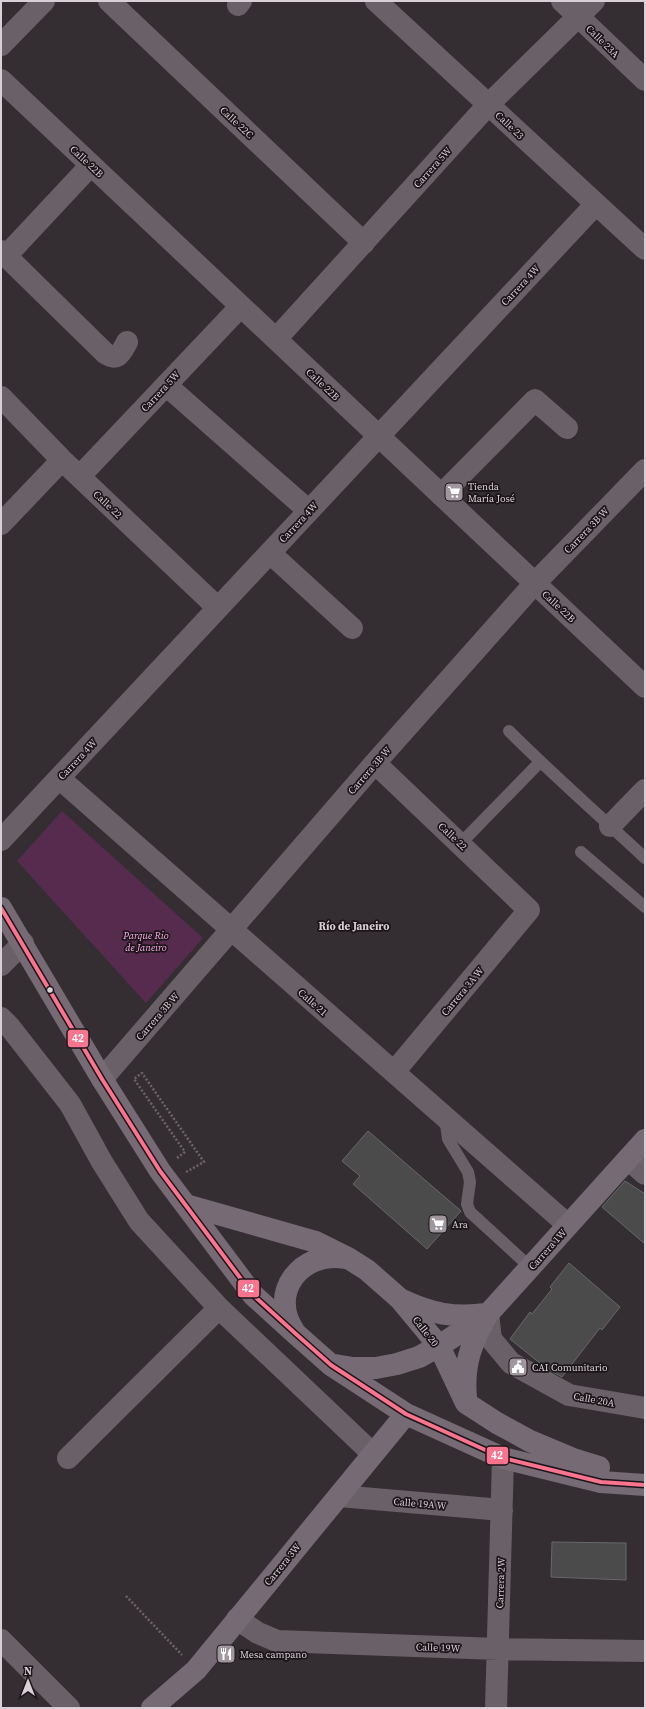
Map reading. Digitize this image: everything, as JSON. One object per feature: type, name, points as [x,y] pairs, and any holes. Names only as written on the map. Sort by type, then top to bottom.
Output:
[{"type":"main road","points":[[1,908],[102,1079],[152,1159],[253,1295],[296,1334],[332,1365],[406,1414],[503,1458],[601,1482],[645,1485]]},
{"type":"main road","name":"Carrera 1W","points":[[332,1365],[353,1368],[376,1368],[398,1364],[419,1357],[488,1314],[645,1140]]},
{"type":"main road","name":"Calle 20","points":[[186,1205],[316,1242],[348,1258],[367,1270],[400,1299],[438,1346],[466,1403],[497,1424],[530,1441],[559,1453],[612,1471],[645,1478]]},
{"type":"main road","points":[[296,1334],[288,1323],[285,1309],[285,1296],[289,1283],[297,1271],[308,1263],[321,1257],[335,1256],[348,1258]]},
{"type":"main road","points":[[400,1299],[421,1309],[442,1315],[465,1317],[488,1314]]},
{"type":"main road","points":[[466,1403],[464,1380],[468,1356],[476,1334],[488,1314]]},
{"type":"main road","name":"Carrera 3W","points":[[152,1708],[196,1670],[406,1414]]},
{"type":"street","points":[[1,45],[44,1]]},
{"type":"street","name":"Calle 22C","points":[[109,1],[364,243]]},
{"type":"street","name":"Calle 23","points":[[376,1],[645,249]]},
{"type":"street","name":"Calle 23A","points":[[562,1],[645,80]]},
{"type":"street","name":"Carrera 5W","points":[[276,339],[488,104],[594,1]]},
{"type":"street","name":"Calle 22B","points":[[1,80],[535,583],[643,681]]},
{"type":"street","points":[[91,165],[4,254],[105,353],[112,358],[120,355],[127,342]]},
{"type":"street","name":"Carrera 4W","points":[[1,840],[596,204]]},
{"type":"street","name":"Carrera 5W","points":[[80,476],[241,306]]},
{"type":"street","points":[[166,385],[309,511]]},
{"type":"street","name":"Calle 22","points":[[1,397],[62,460],[218,608]]},
{"type":"street","points":[[441,495],[535,400],[567,428]]},
{"type":"street","points":[[1,524],[62,460]]},
{"type":"street","name":"Carrera 3B W","points":[[102,1079],[375,763],[535,583],[645,470]]},
{"type":"street","points":[[270,553],[352,628]]},
{"type":"street","name":"Calle 22","points":[[375,763],[461,843],[529,910]]},
{"type":"street","name":"Calle 21","points":[[59,778],[568,1225]]},
{"type":"street","points":[[610,826],[645,790]]},
{"type":"street","name":"Carrera 3A W","points":[[394,1072],[529,910]]},
{"type":"street","points":[[1,965],[23,943]]},
{"type":"street","points":[[1,1018],[14,1031],[70,1104],[102,1162],[139,1221],[219,1308],[373,1454]]},
{"type":"street","points":[[628,1159],[645,1174]]},
{"type":"street","points":[[68,1458],[219,1308]]},
{"type":"street","name":"Calle 20A","points":[[488,1314],[492,1339],[511,1363],[569,1395],[645,1408]]},
{"type":"street","name":"Carrera 2W","points":[[496,1708],[503,1458]]},
{"type":"street","name":"Calle 19A W","points":[[339,1496],[502,1510]]},
{"type":"street","name":"Calle 19W","points":[[238,1619],[258,1633],[277,1641],[498,1649],[645,1651]]},
{"type":"street","points":[[1,1640],[69,1708]]},
{"type":"lane","points":[[509,731],[540,762],[645,858]]},
{"type":"lane","points":[[461,843],[540,762]]},
{"type":"lane","points":[[581,852],[645,907]]},
{"type":"lane","points":[[445,1117],[448,1139],[468,1172],[470,1182],[467,1204],[470,1212],[530,1267]]},
{"type":"path","points":[[126,1596],[196,1670]]},
{"type":"green space","name":"Parque Rio de Janeiro","points":[[62,811],[203,938],[146,1003],[17,861]]},
{"type":"building","points":[[368,1131],[461,1211],[427,1249],[353,1184],[360,1176],[342,1161]]},
{"type":"building","points":[[625,1181],[645,1194],[645,1244],[602,1207]]},
{"type":"building","points":[[569,1263],[620,1307],[602,1330],[600,1328],[562,1377],[546,1368],[510,1339],[530,1312],[532,1314],[552,1289],[550,1287]]},
{"type":"building","points":[[552,1542],[626,1543],[626,1580],[551,1577]]},
{"type":"transit line","name":"42","points":[[1,908],[102,1079],[160,1171],[253,1295],[296,1334],[331,1365],[406,1414],[503,1458],[601,1482],[645,1485]]},
{"type":"place","name":"Tienda María José","points":[[454,492]]},
{"type":"place","name":"Ara","points":[[438,1224]]},
{"type":"place","name":"CAI Comunitario","points":[[518,1367]]},
{"type":"place","name":"Mesa campano","points":[[226,1654]]},
{"type":"district","name":"Río de Janeiro","points":[[354,926]]}]
